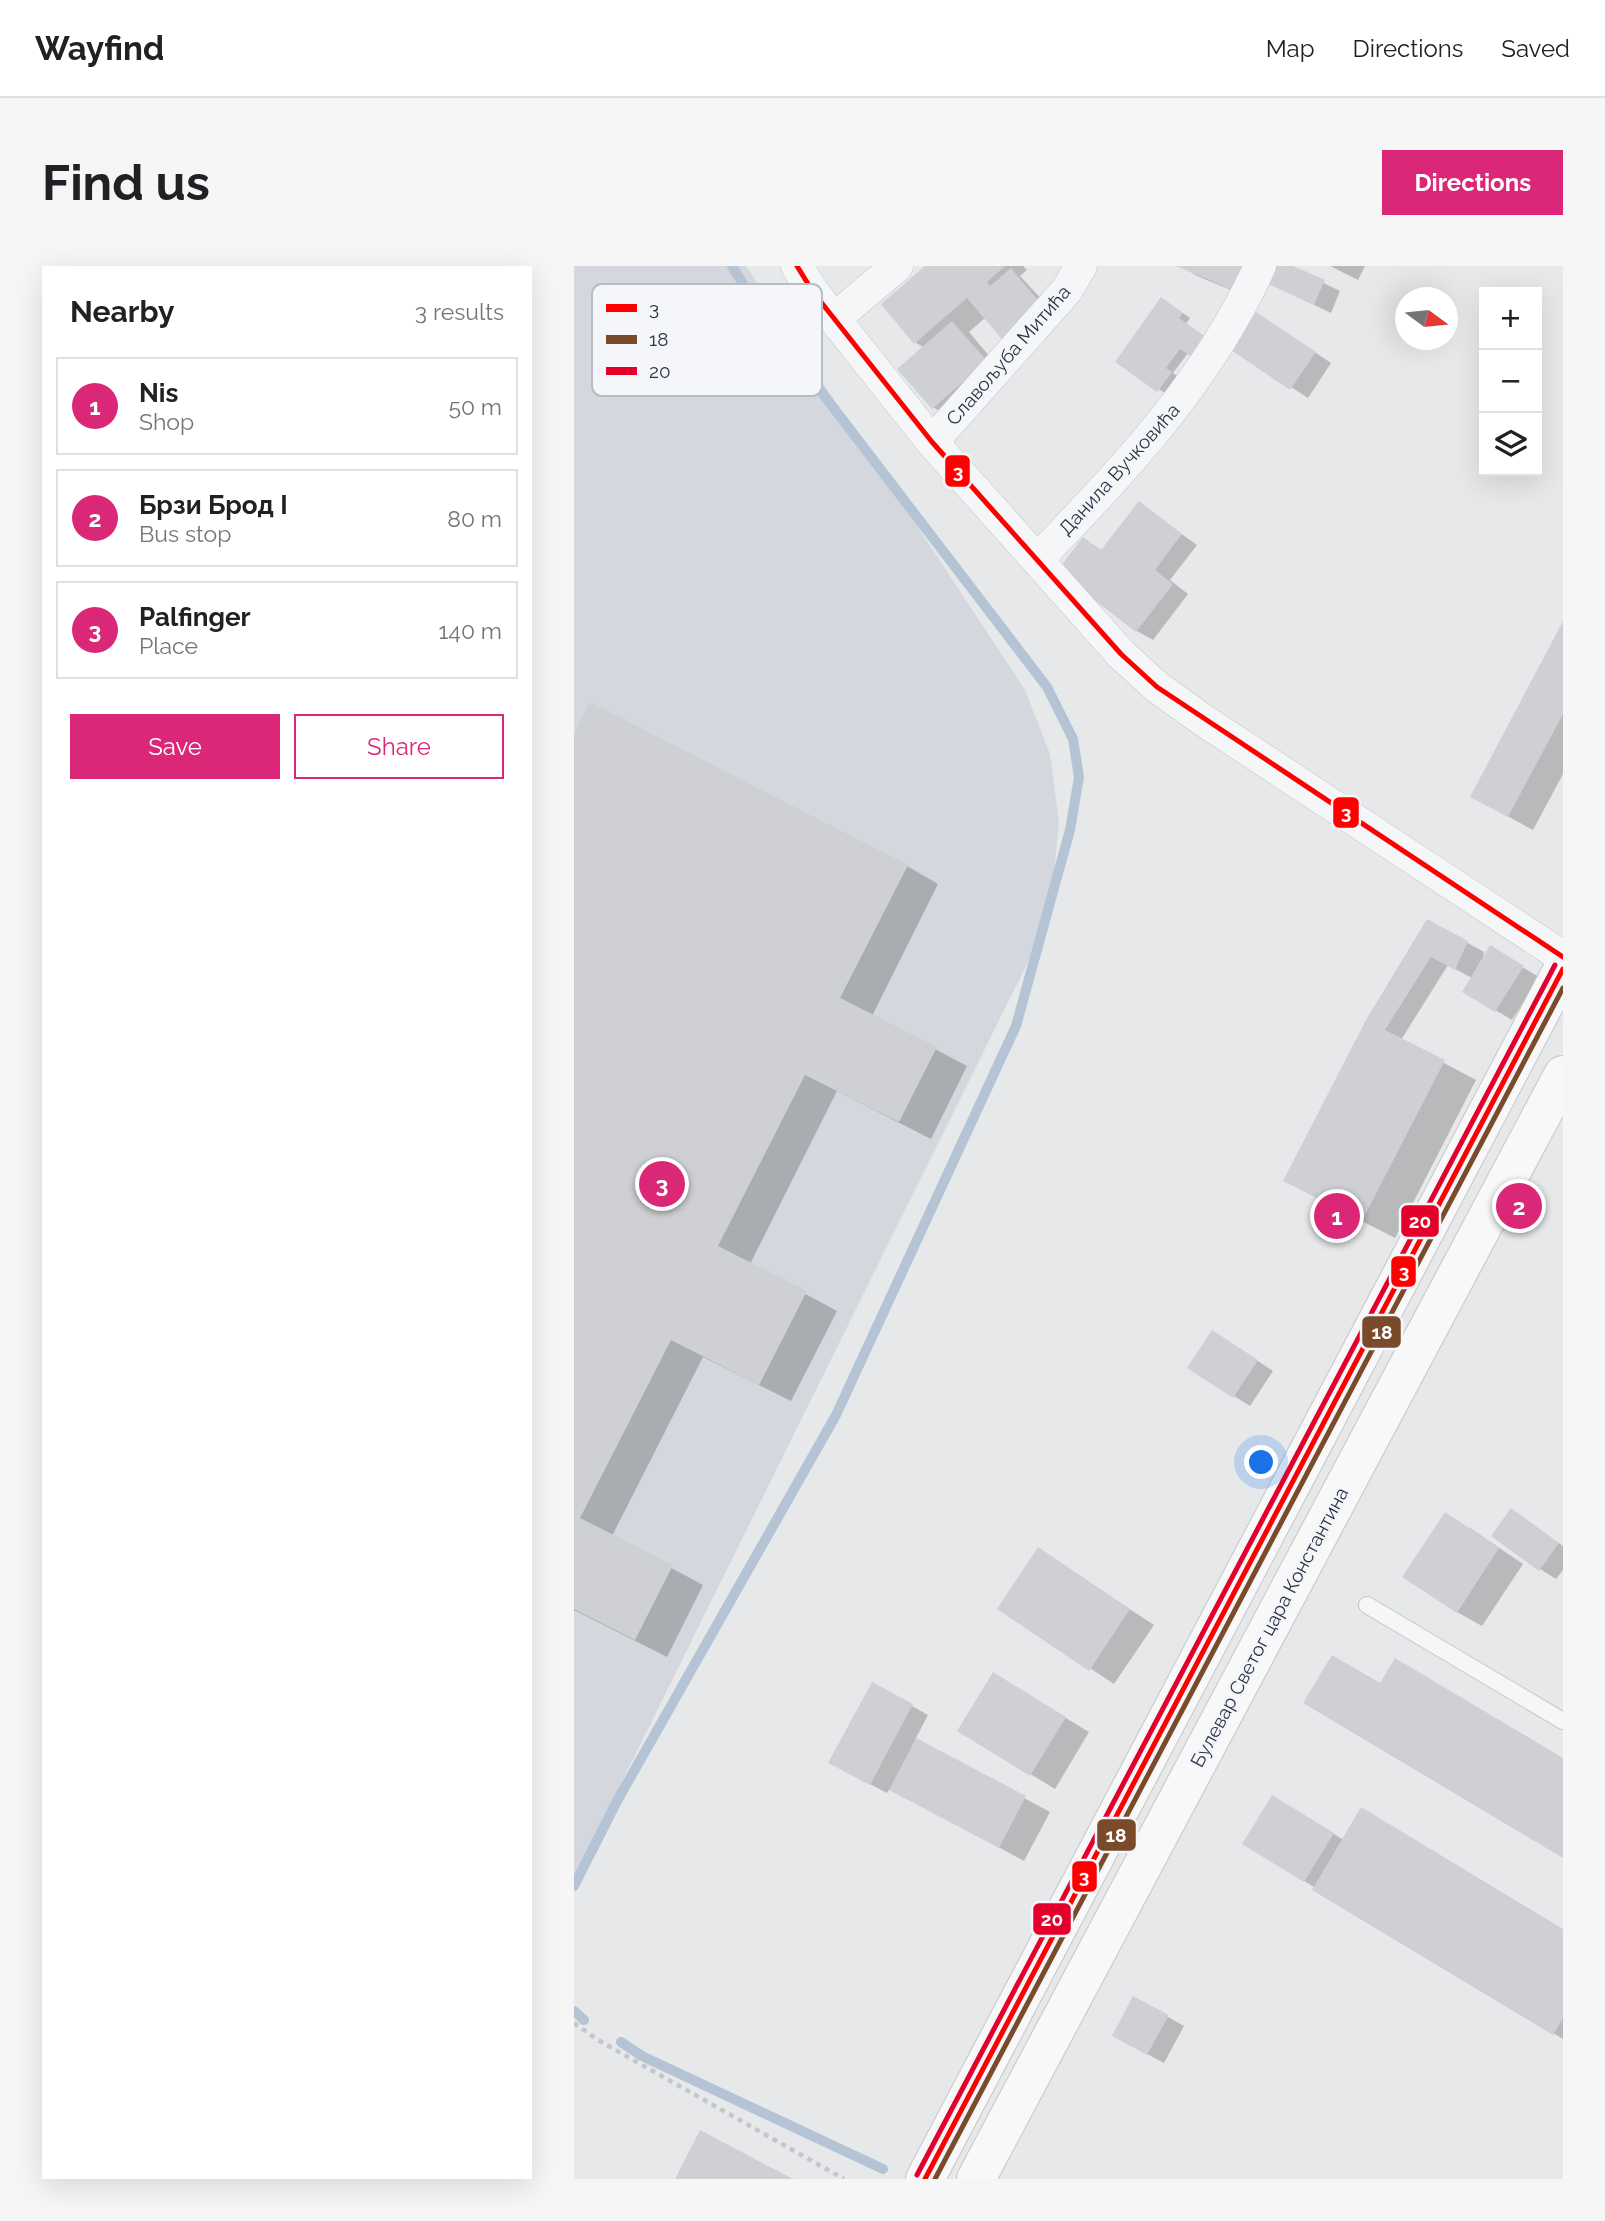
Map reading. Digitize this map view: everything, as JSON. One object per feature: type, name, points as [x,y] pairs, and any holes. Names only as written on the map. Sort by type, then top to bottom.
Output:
[{"type":"main road","points":[[925,2179],[1563,969]]},
{"type":"main road","name":"Булевар Светог цара Константина","points":[[976,2179],[1563,1075]]},
{"type":"street","points":[[797,266],[810,284]]},
{"type":"street","points":[[834,319],[897,266]]},
{"type":"street","name":"Славољуба Митића","points":[[932,442],[1067,290],[1080,266]]},
{"type":"street","name":"Данила Вучковића","points":[[1037,560],[1136,457],[1197,380],[1246,298],[1260,266]]},
{"type":"street","points":[[822,302],[932,442],[1121,654],[1157,687],[1563,957]]},
{"type":"lane","points":[[1367,1605],[1563,1721]]},
{"type":"path","points":[[574,2023],[598,2040],[844,2179]]},
{"type":"shaded area","points":[[574,266],[746,266],[758,284],[592,284],[592,396],[822,396],[822,381],[1025,690],[1050,754],[1059,822],[1052,894],[1028,962],[574,1878]]},
{"type":"building","points":[[925,266],[1005,266],[987,282],[990,286],[1011,268],[1046,310],[1006,344],[967,298],[914,344],[881,304]]},
{"type":"building","points":[[1176,266],[1243,266],[1233,290]]},
{"type":"building","points":[[1273,266],[1293,266],[1325,280],[1314,305],[1266,283]]},
{"type":"building","points":[[1161,297],[1183,313],[1179,318],[1210,340],[1196,360],[1180,349],[1166,368],[1172,372],[1157,392],[1115,362]]},
{"type":"building","points":[[1256,312],[1316,352],[1290,390],[1231,350]]},
{"type":"building","points":[[952,321],[987,361],[932,409],[897,369]]},
{"type":"building","points":[[1139,501],[1182,534],[1155,570],[1173,584],[1136,632],[1057,571],[1083,537],[1101,550]]},
{"type":"building","points":[[1563,621],[1563,714],[1508,817],[1470,797]]},
{"type":"building","points":[[590,702],[908,865],[840,998],[937,1047],[899,1122],[805,1075],[718,1246],[807,1291],[759,1385],[671,1340],[580,1518],[673,1565],[635,1640],[574,1609],[574,734]]},
{"type":"building","points":[[1427,919],[1468,941],[1455,970],[1431,957],[1385,1030],[1445,1060],[1362,1221],[1283,1181],[1366,1020]]},
{"type":"building","points":[[1490,945],[1524,966],[1495,1012],[1462,992]]},
{"type":"building","points":[[1212,1330],[1258,1360],[1233,1398],[1187,1368]]},
{"type":"building","points":[[1511,1508],[1559,1543],[1539,1571],[1491,1536]]},
{"type":"building","points":[[1445,1512],[1499,1548],[1457,1613],[1402,1577]]},
{"type":"building","points":[[1038,1547],[1130,1609],[1089,1671],[997,1609]]},
{"type":"building","points":[[1332,1655],[1380,1683],[1395,1658],[1563,1758],[1563,1858],[1303,1703]]},
{"type":"building","points":[[993,1672],[1066,1717],[1030,1776],[957,1731]]},
{"type":"building","points":[[872,1682],[913,1704],[870,1785],[828,1763]]},
{"type":"building","points":[[916,1738],[1026,1796],[999,1848],[889,1790]]},
{"type":"building","points":[[1272,1795],[1334,1833],[1304,1882],[1242,1844]]},
{"type":"building","points":[[1361,1807],[1563,1929],[1563,2018],[1553,2035],[1312,1890]]},
{"type":"building","points":[[1133,1996],[1169,2015],[1147,2055],[1112,2036]]},
{"type":"building","points":[[700,2130],[793,2179],[675,2179]]},
{"type":"waterway","points":[[732,266],[743,284]]},
{"type":"waterway","points":[[574,1886],[617,1801],[836,1415],[1016,1026],[1070,830],[1079,777],[1073,739],[1047,687],[822,393]]},
{"type":"waterway","points":[[574,2011],[584,2020]]},
{"type":"waterway","points":[[621,2042],[642,2056],[883,2169]]},
{"type":"transit line","name":"3","points":[[797,266],[808,284]]},
{"type":"transit line","name":"3","points":[[822,303],[932,442],[1121,654],[1157,687],[1563,957]]},
{"type":"transit line","name":"20","points":[[917,2175],[1555,965]]},
{"type":"transit line","name":"3","points":[[925,2179],[1563,969]]},
{"type":"transit line","name":"18","points":[[935,2179],[1563,988]]},
{"type":"place","name":"Palfinger","points":[[662,1184]]},
{"type":"place","name":"Брзи Брод I","points":[[1519,1206]]},
{"type":"place","name":"Nis","points":[[1337,1216]]}]
